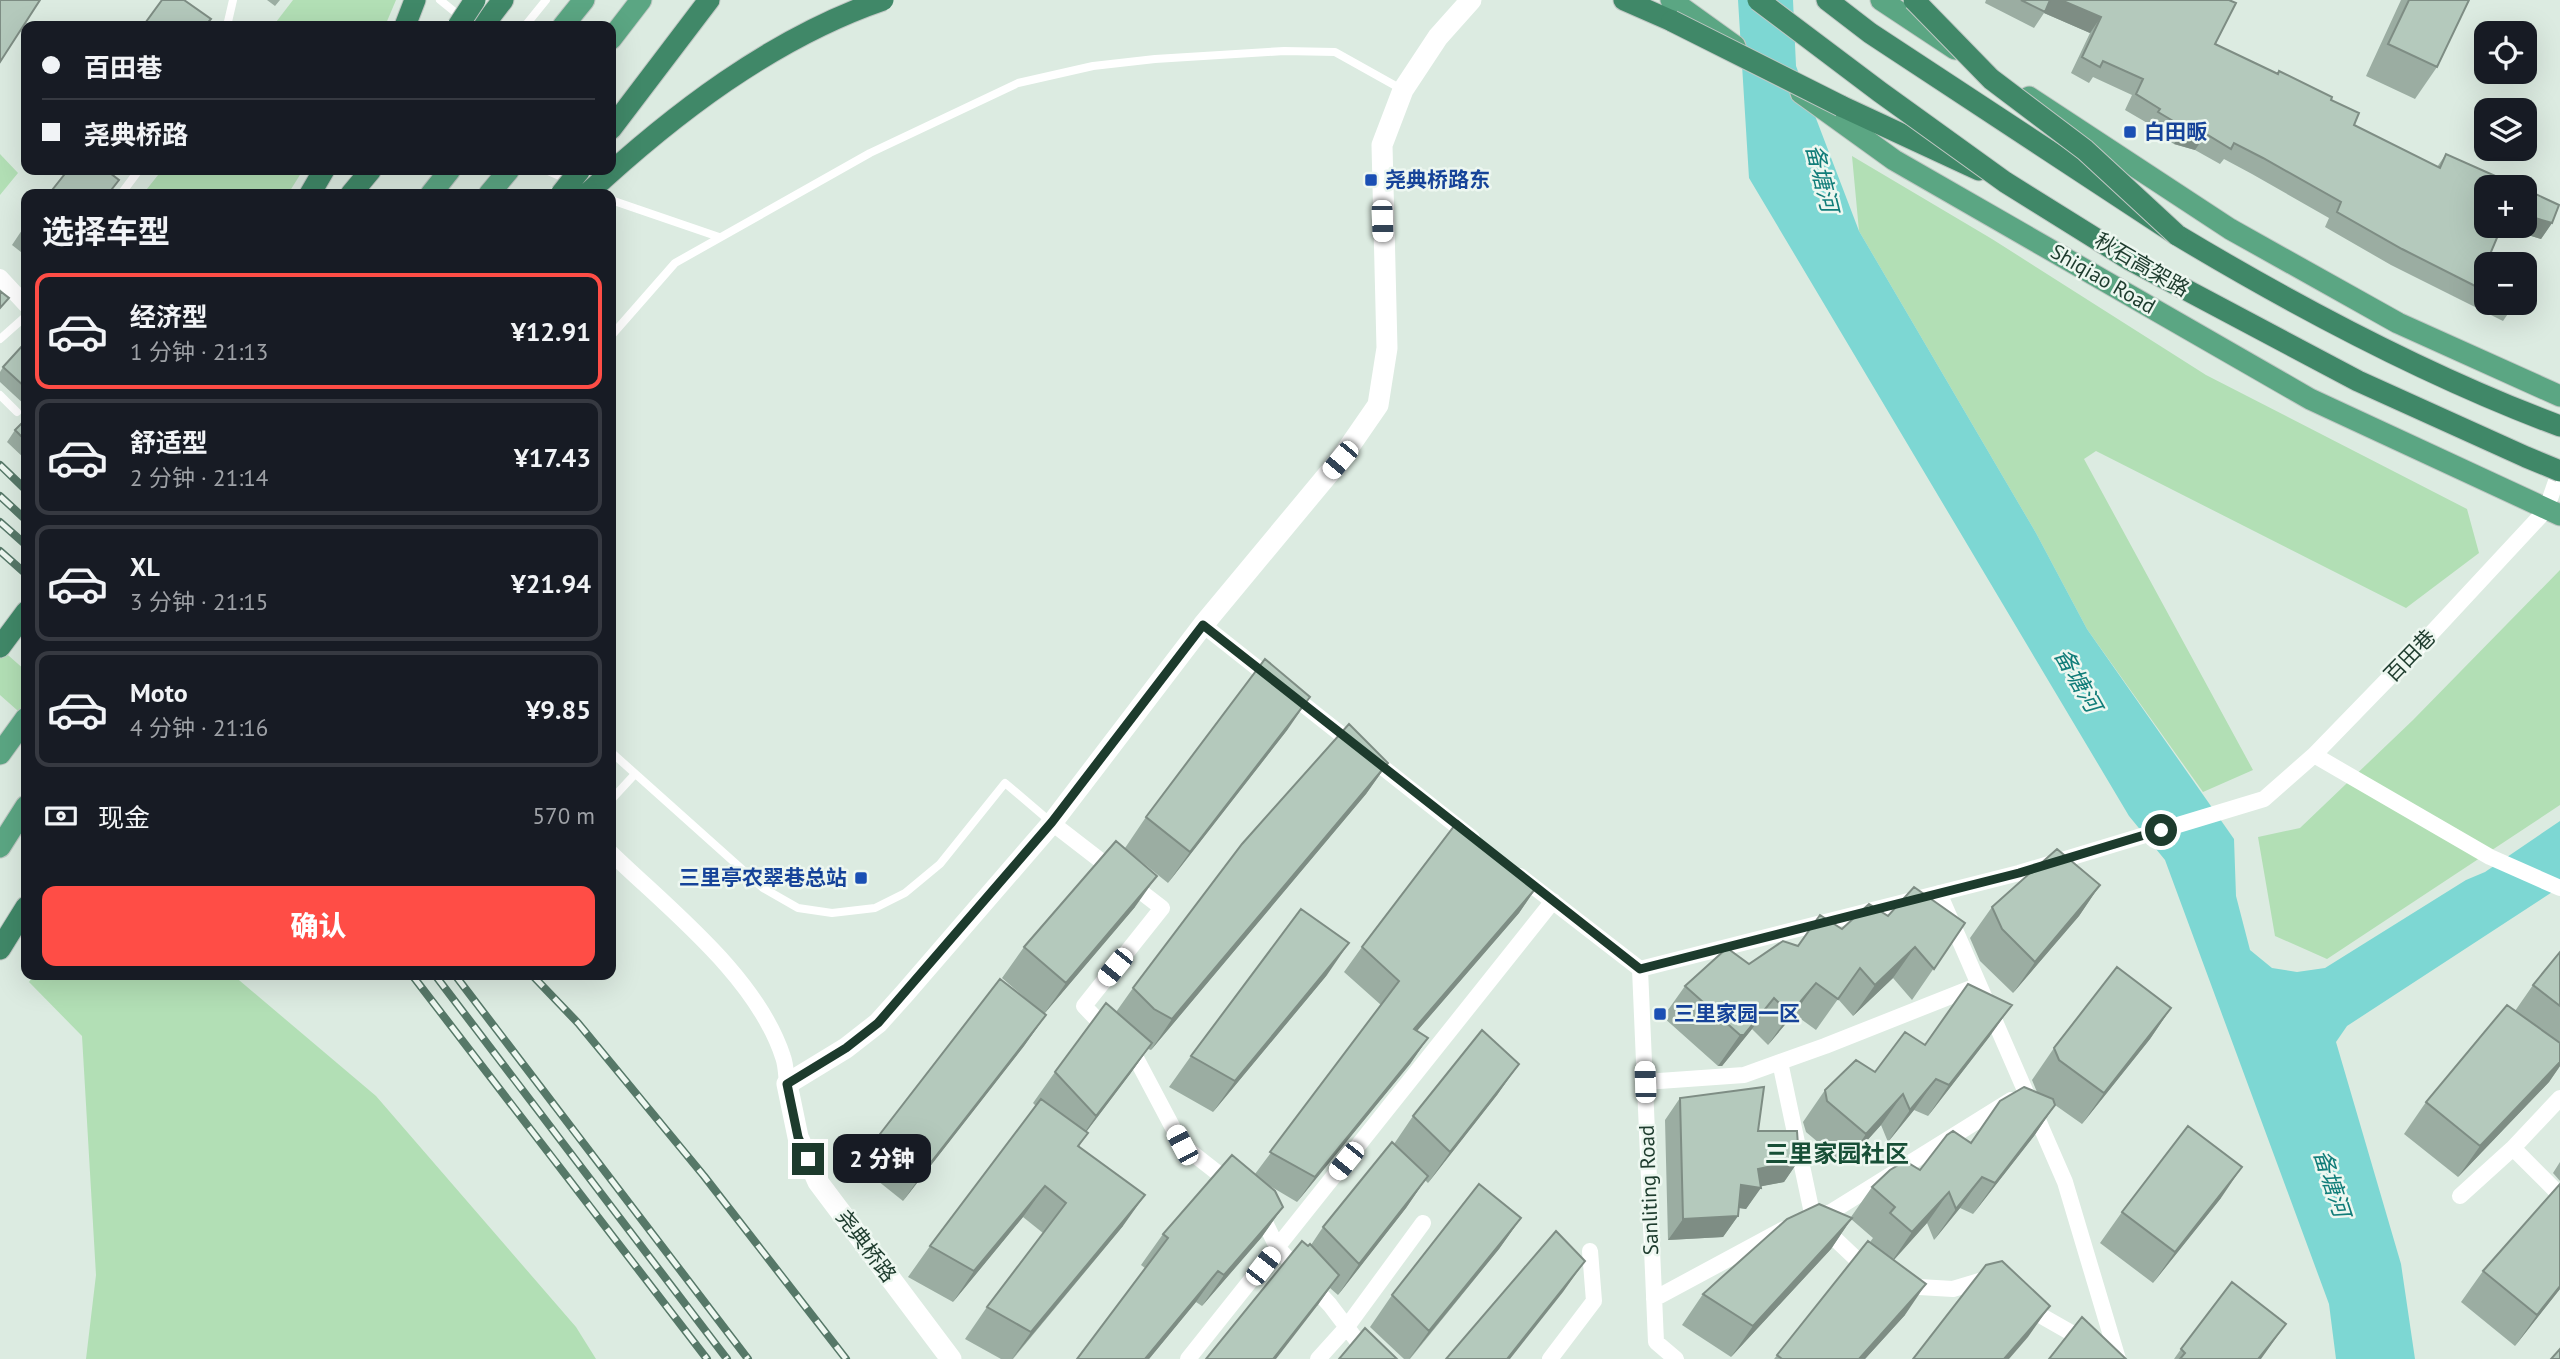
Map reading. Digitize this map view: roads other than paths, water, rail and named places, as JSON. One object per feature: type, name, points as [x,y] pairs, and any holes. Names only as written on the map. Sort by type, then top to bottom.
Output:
[{"type":"highway","points":[[407,21],[415,0]]},
{"type":"highway","points":[[461,21],[475,0]]},
{"type":"highway","points":[[487,21],[503,0]]},
{"type":"highway","points":[[616,122],[709,0]]},
{"type":"highway","points":[[616,169],[659,133],[746,69],[798,37],[883,0]]},
{"type":"highway","points":[[1624,0],[1672,21],[1841,106],[2005,182]]},
{"type":"highway","name":"秋石高架路","points":[[1758,0],[2005,182],[2130,260],[2346,374],[2514,452],[2560,470]]},
{"type":"highway","name":"秋石高架路","points":[[1827,0],[1870,33],[2177,235],[2334,323],[2442,375],[2560,426]]},
{"type":"highway","points":[[1914,0],[1991,79],[2085,150],[2177,235]]},
{"type":"highway","points":[[355,189],[367,175]]},
{"type":"highway","points":[[565,189],[576,175]]},
{"type":"highway","points":[[593,189],[609,175]]},
{"type":"highway","points":[[0,647],[21,619]]},
{"type":"highway","points":[[0,948],[21,915]]},
{"type":"main road","points":[[567,21],[584,0]]},
{"type":"main road","points":[[616,33],[642,0]]},
{"type":"main road","points":[[1881,0],[2230,229],[2398,323],[2560,396]]},
{"type":"main road","name":"Shiqiao Road","points":[[1675,3],[1894,159],[2310,398],[2553,512]]},
{"type":"main road","points":[[435,189],[446,175]]},
{"type":"main road","points":[[493,189],[505,175]]},
{"type":"main road","points":[[0,754],[21,725]]},
{"type":"main road","points":[[0,847],[21,814]]},
{"type":"street","points":[[616,858],[722,960],[756,1002],[783,1058],[787,1084],[846,1048],[878,1023],[1052,822],[1203,625],[1340,460],[1378,405],[1387,348],[1382,145],[1403,90],[1438,37],[1471,0]]},
{"type":"street","points":[[0,278],[21,300]]},
{"type":"street","name":"百田巷","points":[[1938,893],[2019,873],[2264,799],[2314,755],[2553,512],[2560,470]]},
{"type":"street","points":[[1203,625],[1487,849]]},
{"type":"street","points":[[2314,755],[2490,856],[2560,888]]},
{"type":"street","points":[[1052,822],[1162,908],[1084,1006],[1137,1060],[1182,1145],[1255,1202],[1278,1247],[1330,1305],[1371,1359]]},
{"type":"street","points":[[1509,867],[1640,969],[1938,893],[2065,1181],[2118,1358]]},
{"type":"street","points":[[1188,1359],[1553,901]]},
{"type":"street","name":"Sanliting Road","points":[[1640,969],[1656,1342],[1676,1359]]},
{"type":"street","points":[[1645,1082],[1744,1075],[1979,985]]},
{"type":"street","points":[[1780,1062],[1813,1218],[1881,1281],[1952,1289],[1983,1280],[2052,1324],[2118,1358]]},
{"type":"street","name":"尧典桥路","points":[[787,1084],[798,1137],[818,1182],[951,1359]]},
{"type":"street","points":[[1654,1299],[1779,1230],[1831,1212],[2025,1091]]},
{"type":"street","points":[[2460,1196],[2513,1148],[2560,1098]]},
{"type":"street","points":[[2513,1148],[2560,1195]]},
{"type":"street","points":[[1318,1359],[1346,1328],[1423,1223]]},
{"type":"street","points":[[1550,1359],[1594,1301],[1590,1251]]},
{"type":"lane","points":[[228,21],[233,0]]},
{"type":"lane","points":[[440,0],[466,21]]},
{"type":"lane","points":[[529,21],[546,0]]},
{"type":"lane","points":[[616,330],[675,263],[870,153],[1018,83],[1093,66],[1155,59],[1284,51],[1335,52],[1403,90]]},
{"type":"lane","points":[[557,175],[588,189]]},
{"type":"lane","points":[[616,202],[719,237]]},
{"type":"lane","points":[[0,339],[21,320]]},
{"type":"lane","points":[[0,395],[17,412]]},
{"type":"lane","points":[[616,757],[763,887],[798,908],[831,914],[875,908],[905,893],[940,864],[1005,783],[1052,822]]},
{"type":"lane","points":[[616,795],[635,774]]},
{"type":"water","name":"备塘河","points":[[1738,0],[1793,0],[1796,66],[1859,231],[2036,533],[2087,629],[2234,839],[2236,896],[2250,950],[2272,968],[2297,972],[2325,968],[2466,880],[2485,872],[2560,821],[2560,887],[2347,1026],[2336,1042],[2401,1264],[2415,1359],[2336,1359],[2329,1304],[2165,860],[2129,816],[1749,178]]},
{"type":"railway","points":[[0,465],[21,485]]},
{"type":"railway","points":[[0,496],[21,515]]},
{"type":"railway","points":[[0,522],[21,541]]},
{"type":"railway","points":[[0,551],[21,570]]},
{"type":"railway","points":[[416,980],[707,1359]]},
{"type":"railway","points":[[439,980],[727,1359]]},
{"type":"railway","points":[[459,980],[748,1359]]},
{"type":"railway","points":[[537,980],[578,1023],[704,1176],[846,1359]]},
{"type":"place","name":"白田畈","points":[[2130,132]]},
{"type":"place","name":"尧典桥路东","points":[[1371,180]]},
{"type":"place","name":"三里亭农翠巷总站","points":[[861,878]]},
{"type":"place","name":"三里家园一区","points":[[1660,1014]]},
{"type":"district","name":"三里家园社区","points":[[1837,1154]]}]
